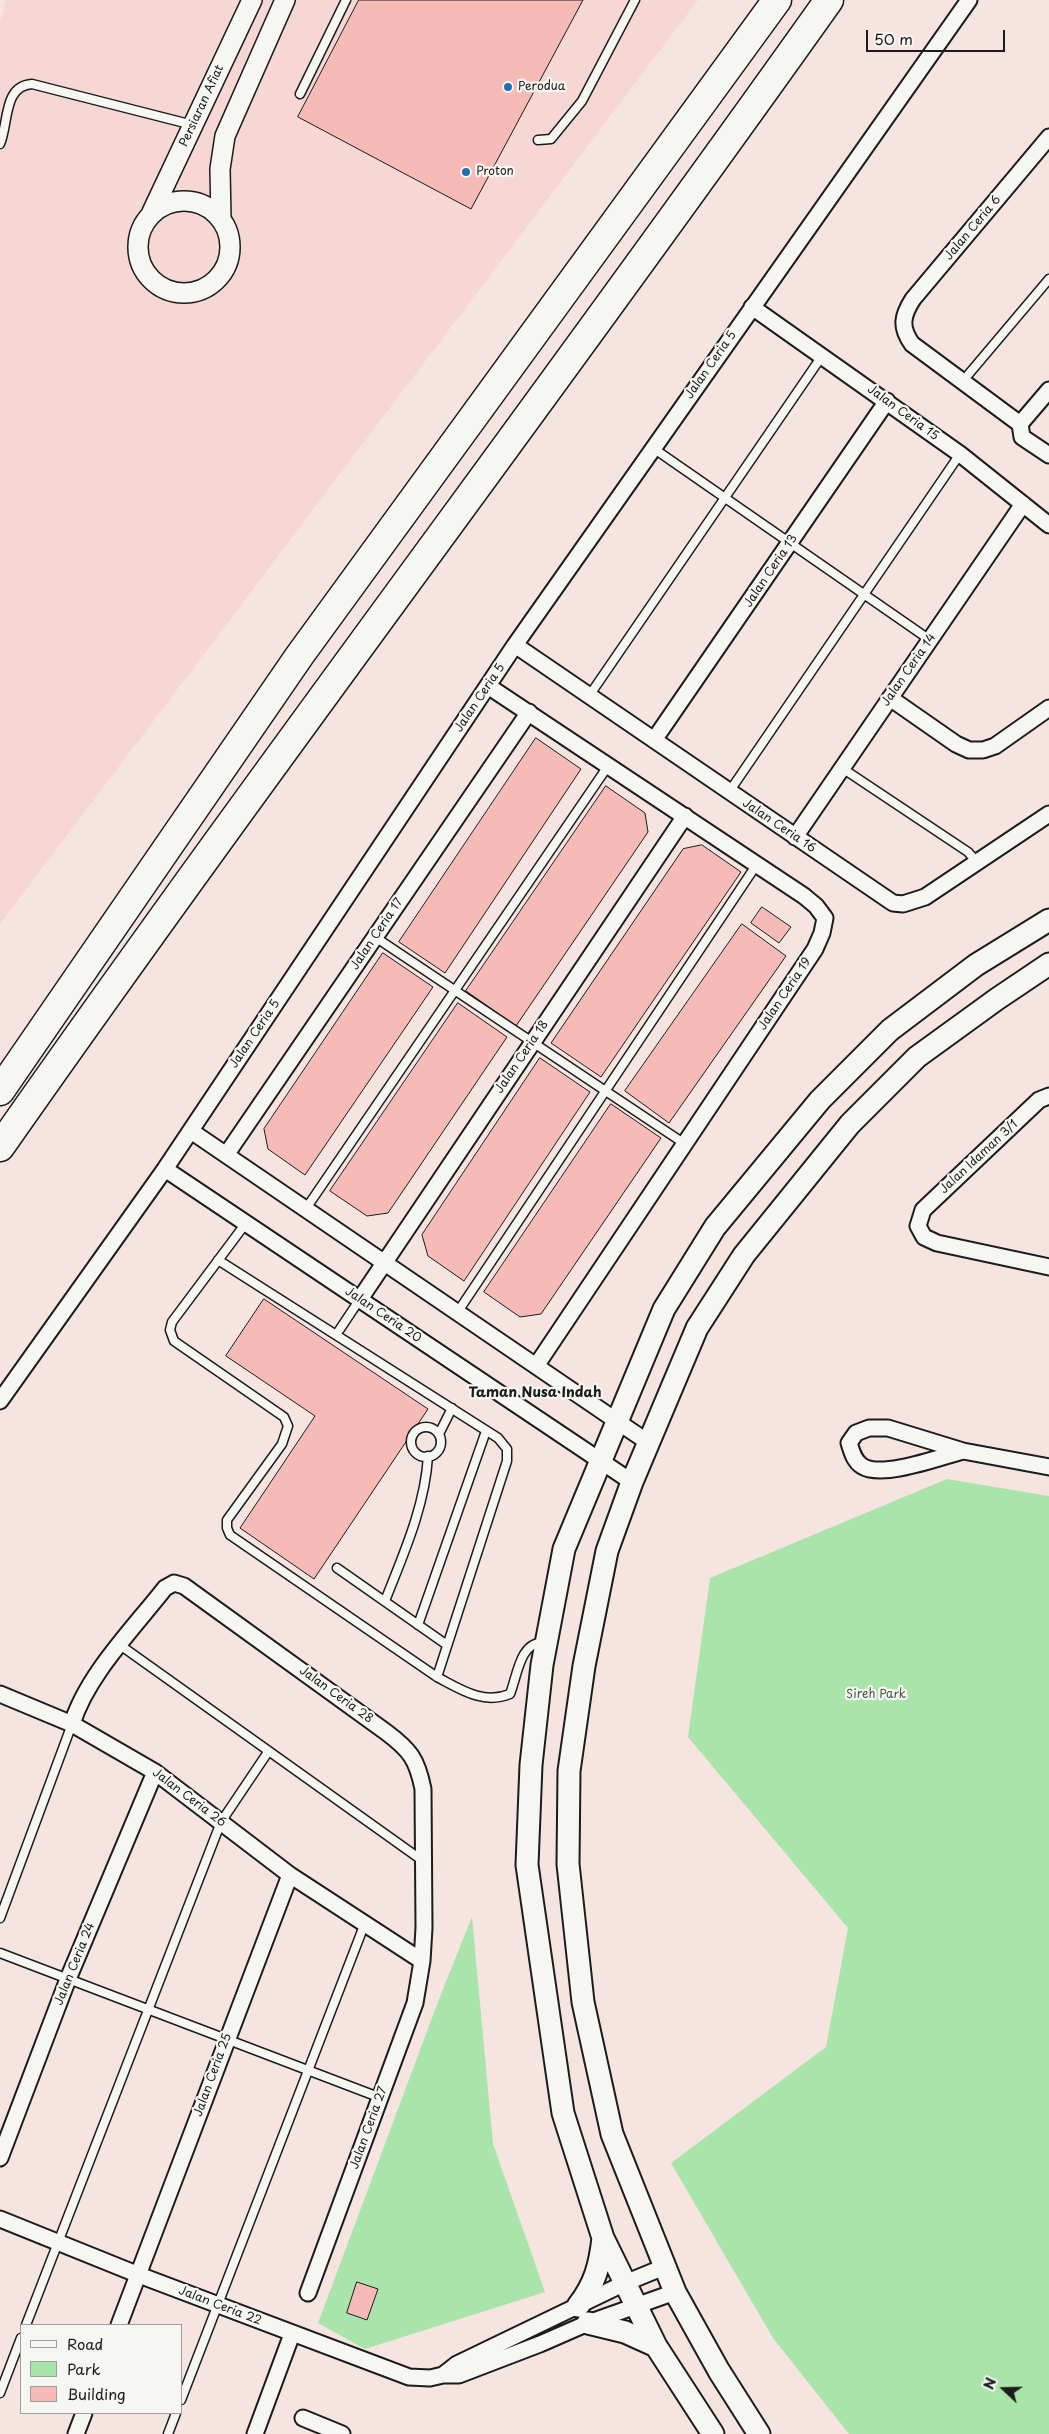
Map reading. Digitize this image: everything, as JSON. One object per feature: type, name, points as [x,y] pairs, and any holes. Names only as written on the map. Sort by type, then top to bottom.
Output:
[{"type":"highway","points":[[0,1091],[300,654],[777,0]]},
{"type":"highway","points":[[0,1146],[128,965],[706,174],[828,0]]},
{"type":"main road","points":[[713,2434],[656,2346],[603,2238],[563,2113],[527,1865],[532,1765],[542,1665],[564,1549],[664,1309],[715,1227],[820,1100],[890,1030],[976,965],[1049,920]]},
{"type":"main road","points":[[759,2434],[719,2371],[675,2292],[612,2134],[583,2002],[568,1864],[569,1771],[584,1666],[607,1551],[632,1482],[697,1328],[744,1255],[850,1124],[917,1057],[1049,964]]},
{"type":"main road","points":[[603,2238],[599,2268],[583,2314],[656,2346]]},
{"type":"street","name":"Persiaran Afiat","points":[[252,0],[152,212],[143,225],[138,239],[138,254],[142,269],[152,281],[164,289],[179,293],[194,292],[208,286],[220,276],[228,263],[229,240],[221,219],[220,169],[225,136],[285,0]]},
{"type":"street","name":"Jalan Ceria 5","points":[[0,1401],[165,1169],[515,645],[969,0]]},
{"type":"street","name":"Jalan Ceria 6","points":[[962,382],[912,344],[905,333],[902,322],[906,310],[1049,136]]},
{"type":"street","points":[[152,212],[165,204],[180,200],[196,202],[209,208],[221,219]]},
{"type":"street","name":"Jalan Ceria 15","points":[[752,307],[960,454],[1049,525]]},
{"type":"street","points":[[962,382],[1020,424],[1022,437],[1049,455]]},
{"type":"street","points":[[1020,424],[1049,390]]},
{"type":"street","name":"Jalan Ceria 13","points":[[654,740],[887,401]]},
{"type":"street","name":"Jalan Ceria 14","points":[[795,837],[1023,504]]},
{"type":"street","name":"Jalan Ceria 16","points":[[515,645],[883,897],[903,904],[924,897],[1049,814]]},
{"type":"street","name":"Jalan Ceria 19","points":[[488,686],[757,864],[816,906],[825,918],[822,933],[815,949],[536,1366]]},
{"type":"street","points":[[890,698],[956,744],[969,750],[982,750],[995,746],[1049,708]]},
{"type":"street","name":"Jalan Ceria 17","points":[[226,1155],[529,712]]},
{"type":"street","name":"Jalan Ceria 18","points":[[360,1299],[685,816]]},
{"type":"street","name":"Jalan Idaman 3/1","points":[[1049,1096],[1039,1100],[923,1210],[918,1226],[924,1237],[936,1243],[1049,1267]]},
{"type":"street","points":[[190,1131],[648,1443]]},
{"type":"street","name":"Jalan Ceria 20","points":[[165,1169],[632,1482]]},
{"type":"street","points":[[963,1451],[882,1472],[862,1467],[854,1458],[850,1443],[856,1433],[869,1428],[888,1428],[963,1451],[1049,1467]]},
{"type":"street","name":"Jalan Ceria 28","points":[[72,1724],[77,1706],[96,1676],[169,1585],[180,1583],[192,1591],[386,1732],[412,1755],[418,1768],[422,1789],[424,1928],[422,1961]]},
{"type":"street","name":"Jalan Ceria 26","points":[[1,1698],[72,1724],[155,1772],[290,1876],[365,1923]]},
{"type":"street","name":"Jalan Ceria 24","points":[[0,2158],[68,1979],[155,1772]]},
{"type":"street","name":"Jalan Ceria 25","points":[[119,2324],[226,2039],[290,1876]]},
{"type":"street","points":[[365,1923],[422,1961]]},
{"type":"street","name":"Jalan Ceria 27","points":[[308,2292],[415,2003],[422,1961]]},
{"type":"street","name":"Jalan Ceria 22","points":[[0,2219],[139,2275],[409,2377],[430,2378],[443,2375],[457,2364],[583,2314],[636,2307],[675,2292]]},
{"type":"street","name":"Jalan Ceria 22","points":[[583,2314],[625,2283],[664,2267]]},
{"type":"street","points":[[255,2434],[292,2334]]},
{"type":"street","points":[[76,2434],[84,2414]]},
{"type":"street","points":[[303,2418],[342,2434]]},
{"type":"lane","points":[[300,94],[346,0]]},
{"type":"lane","points":[[538,140],[551,139],[582,101],[635,0]]},
{"type":"lane","points":[[0,144],[5,131],[11,97],[16,89],[23,85],[32,84],[193,124]]},
{"type":"lane","points":[[962,382],[1049,279]]},
{"type":"lane","points":[[589,696],[822,356]]},
{"type":"lane","points":[[653,448],[930,640]]},
{"type":"lane","points":[[729,792],[960,454]]},
{"type":"lane","points":[[305,1210],[608,766]]},
{"type":"lane","points":[[842,768],[968,852],[977,862]]},
{"type":"lane","points":[[457,1313],[757,864]]},
{"type":"lane","points":[[375,937],[685,1144]]},
{"type":"lane","points":[[246,1223],[172,1322],[170,1330],[174,1341],[284,1417],[288,1426],[282,1444],[227,1520],[227,1528],[230,1535],[437,1678],[472,1696],[500,1699],[510,1694],[522,1656],[528,1647],[536,1643],[546,1643]]},
{"type":"lane","points":[[218,1260],[486,1430],[498,1438],[507,1449],[508,1461],[437,1678]]},
{"type":"lane","points":[[336,1334],[360,1299]]},
{"type":"lane","points":[[439,1434],[436,1430],[427,1426],[417,1429],[411,1437],[414,1452],[418,1455],[428,1456],[439,1448],[439,1434],[452,1408]]},
{"type":"lane","points":[[418,1625],[486,1430]]},
{"type":"lane","points":[[385,1602],[419,1507],[427,1478],[428,1456]]},
{"type":"lane","points":[[337,1568],[447,1645]]},
{"type":"lane","points":[[120,1645],[423,1861]]},
{"type":"lane","points":[[0,1918],[72,1724]]},
{"type":"lane","points":[[26,2324],[221,1822],[268,1752]]},
{"type":"lane","points":[[182,2397],[365,1923]]},
{"type":"lane","points":[[0,1953],[381,2098]]},
{"type":"lane","points":[[0,2393],[20,2341]]},
{"type":"lane","points":[[168,2434],[176,2414]]},
{"type":"shaded area","points":[[6,0],[698,0],[0,924],[0,21]]},
{"type":"green space","name":"Sireh Park","points":[[947,1479],[1049,1496],[1049,2434],[849,2434],[773,2338],[671,2163],[826,2047],[848,1928],[688,1737],[710,1578]]},
{"type":"green space","points":[[472,1917],[493,2144],[545,2292],[365,2349],[318,2323],[441,1994]]},
{"type":"building","points":[[359,0],[583,0],[471,209],[298,117]]},
{"type":"building","points":[[536,738],[581,769],[445,973],[399,942]]},
{"type":"building","points":[[606,786],[645,813],[648,832],[516,1026],[466,991]]},
{"type":"building","points":[[702,845],[741,872],[601,1077],[551,1043],[683,849]]},
{"type":"building","points":[[762,907],[791,927],[779,943],[751,923]]},
{"type":"building","points":[[742,924],[786,956],[669,1123],[625,1091]]},
{"type":"building","points":[[383,953],[433,987],[305,1175],[268,1149],[264,1129]]},
{"type":"building","points":[[458,1003],[507,1037],[388,1213],[367,1216],[330,1191]]},
{"type":"building","points":[[540,1058],[590,1092],[464,1281],[428,1256],[422,1235]]},
{"type":"building","points":[[611,1104],[661,1138],[541,1314],[520,1317],[484,1292]]},
{"type":"building","points":[[264,1299],[428,1409],[314,1579],[240,1528],[315,1416],[226,1356]]},
{"type":"building","points":[[357,2282],[378,2289],[367,2320],[347,2313]]},
{"type":"place","name":"Perodua","points":[[508,87]]},
{"type":"place","name":"Proton","points":[[466,172]]},
{"type":"district","name":"Taman Nusa Indah","points":[[535,1393]]}]
